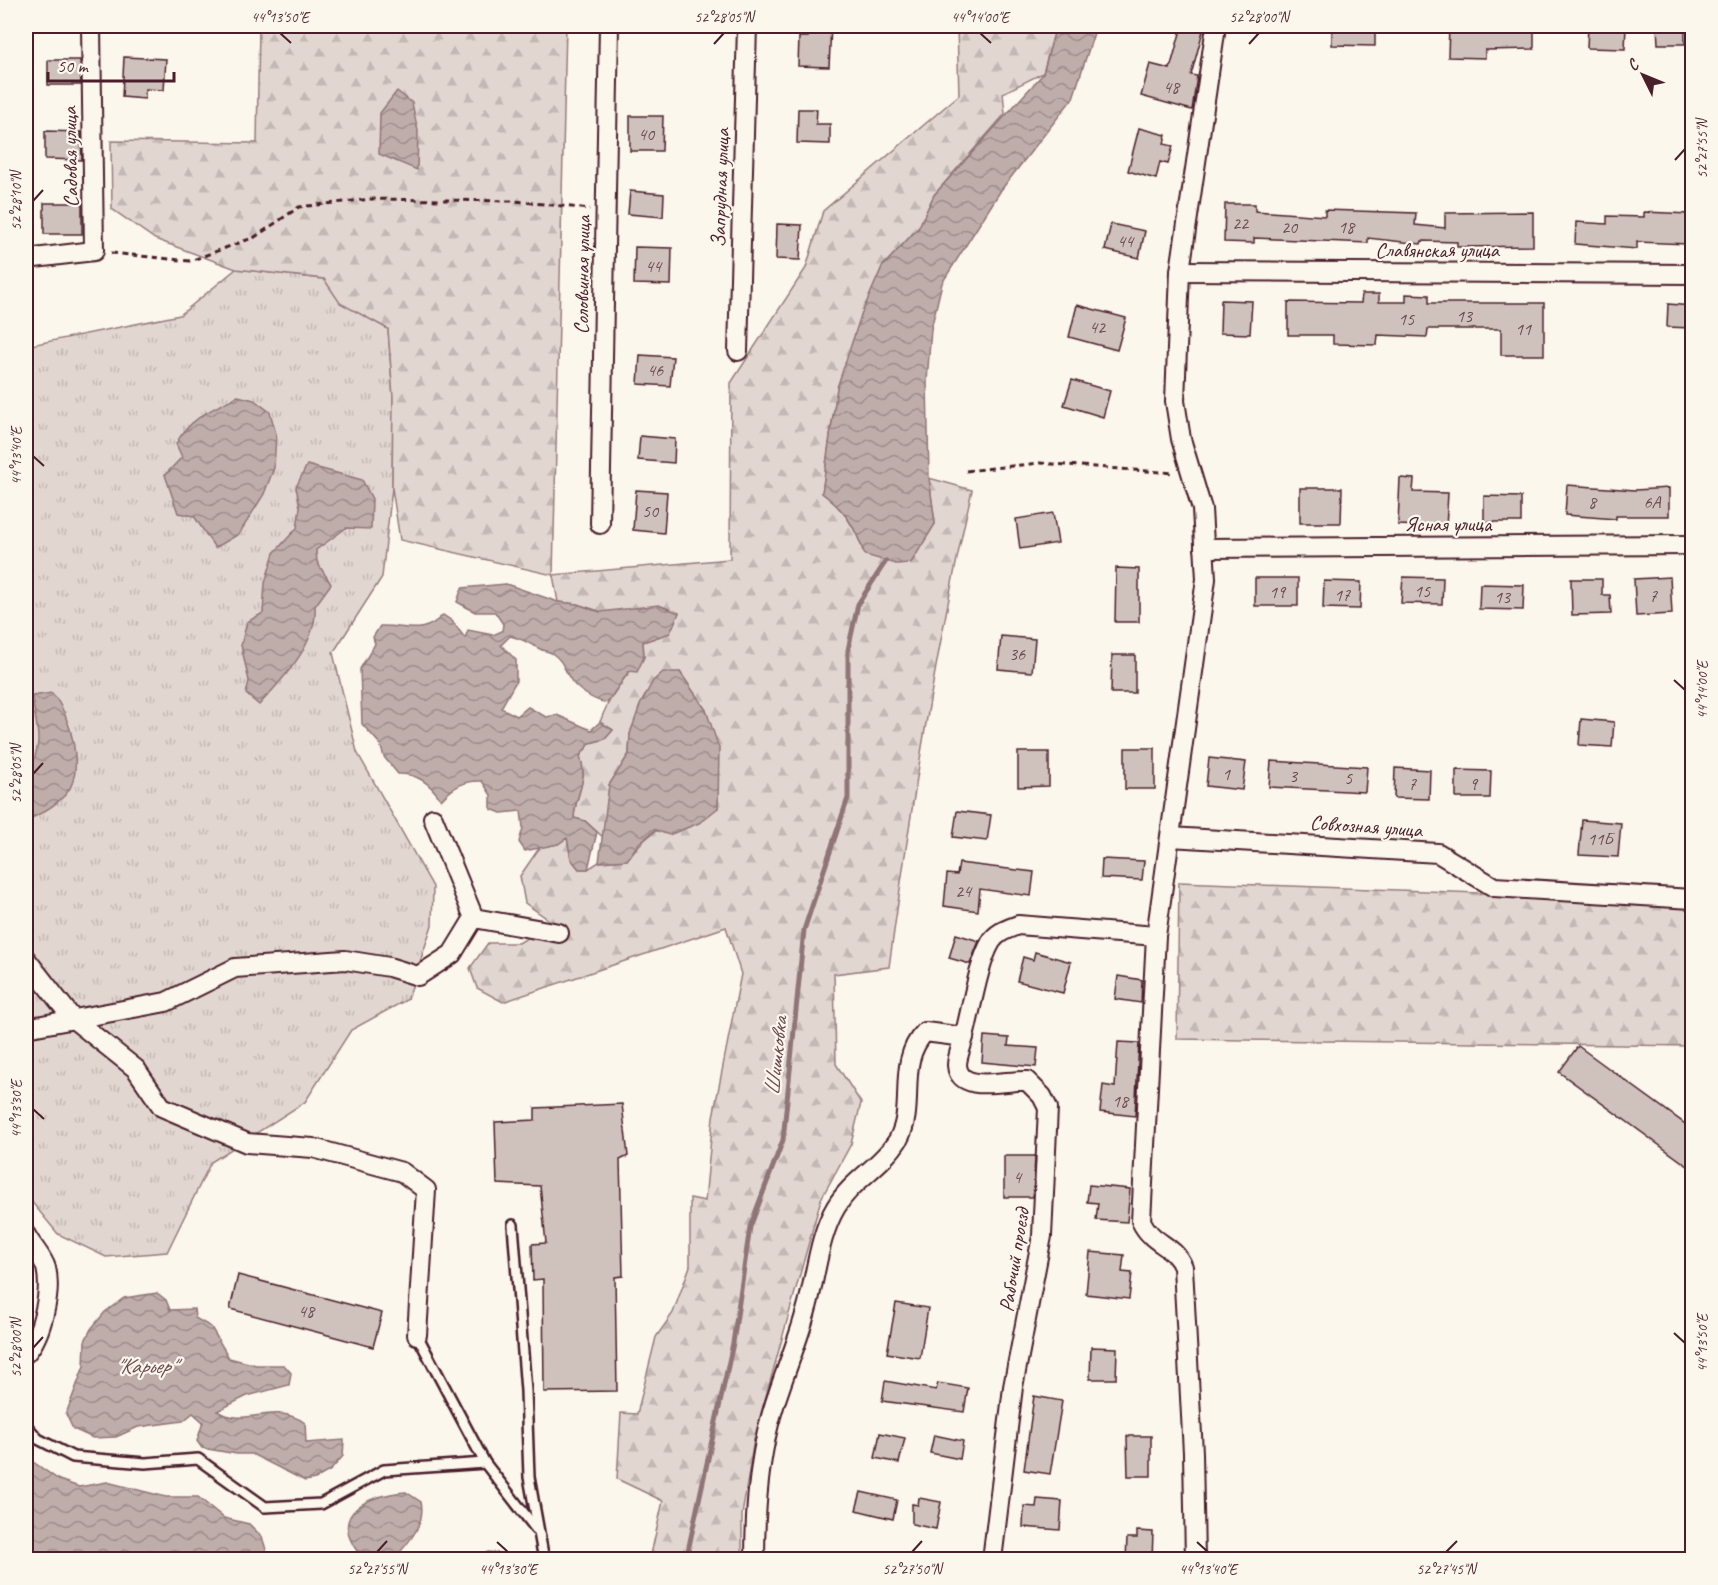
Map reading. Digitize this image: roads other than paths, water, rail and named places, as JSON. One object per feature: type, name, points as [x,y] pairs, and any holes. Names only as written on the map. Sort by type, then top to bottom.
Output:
[{"type":"street","name":"Садовая улица","points":[[26,259],[94,251],[91,26]]},
{"type":"street","name":"Соловьиная улица","points":[[600,524],[609,26]]},
{"type":"street","name":"Запрудная улица","points":[[738,351],[747,26]]},
{"type":"street","points":[[1195,1560],[1193,1453],[1184,1268],[1179,1257],[1170,1248],[1151,1238],[1141,1221],[1156,936],[1206,579],[1202,509],[1191,477],[1175,401],[1180,271],[1216,26]]},
{"type":"street","name":"Славянская улица","points":[[1180,271],[1692,274]]},
{"type":"street","name":"Ясная улица","points":[[1204,548],[1692,545]]},
{"type":"street","points":[[433,818],[474,918]]},
{"type":"street","name":"Совхозная улица","points":[[1170,837],[1438,853],[1494,887],[1692,899]]},
{"type":"street","points":[[474,918],[559,933]]},
{"type":"street","points":[[26,1028],[166,1002],[235,968],[345,960],[389,967],[418,976],[452,954],[474,918]]},
{"type":"street","points":[[755,1560],[754,1512],[765,1440],[806,1311],[828,1223],[846,1193],[887,1153],[898,1138],[904,1122],[910,1053],[917,1041],[925,1032],[964,1037],[991,941],[1001,932],[1018,925],[1156,936]]},
{"type":"street","points":[[26,959],[72,1018],[136,1069],[162,1107],[247,1143],[313,1148],[402,1172],[426,1190],[417,1335]]},
{"type":"street","name":"Рабочий проезд","points":[[964,1037],[957,1066],[963,1077],[972,1084],[1017,1080],[1027,1082],[1036,1088],[1048,1107],[1042,1236],[1013,1387],[992,1560]]},
{"type":"street","points":[[26,1236],[46,1268],[45,1315],[33,1345],[26,1353]]},
{"type":"lane","points":[[513,1225],[526,1390],[529,1476],[544,1560]]},
{"type":"lane","points":[[417,1335],[485,1463],[538,1531]]},
{"type":"lane","points":[[26,1425],[38,1439],[73,1457],[145,1463],[198,1459],[265,1507],[321,1504],[384,1470],[485,1463]]},
{"type":"water","points":[[1056,26],[1101,26],[1094,33],[1073,98],[1001,190],[942,283],[931,329],[927,381],[929,478],[935,524],[911,563],[896,564],[865,555],[849,520],[822,493],[837,388],[861,315],[882,267],[919,227],[934,195],[1043,74]]},
{"type":"water","points":[[397,91],[412,103],[418,131],[417,170],[379,154],[380,113]]},
{"type":"water","points":[[238,396],[254,400],[270,412],[276,434],[274,468],[264,494],[239,534],[215,548],[194,516],[178,513],[165,475],[182,457],[176,444],[187,428],[202,415]]},
{"type":"water","points":[[307,465],[362,480],[372,499],[371,529],[346,528],[316,550],[317,562],[331,584],[315,606],[311,633],[305,647],[288,672],[259,705],[246,694],[249,681],[241,645],[247,622],[263,613],[265,583],[274,553],[297,528],[300,507],[296,487]]},
{"type":"water","points":[[506,584],[558,602],[577,604],[600,612],[659,605],[679,613],[670,633],[643,642],[644,657],[637,672],[629,671],[607,703],[580,690],[569,677],[561,662],[551,653],[510,636],[501,645],[516,660],[516,681],[501,708],[517,716],[528,707],[546,717],[557,715],[591,730],[600,722],[613,730],[605,739],[590,743],[580,756],[583,774],[574,818],[585,821],[597,832],[588,869],[579,869],[571,859],[567,838],[558,844],[525,851],[519,842],[523,828],[521,811],[501,813],[491,809],[491,795],[482,781],[459,785],[441,800],[423,781],[411,775],[398,774],[384,757],[380,744],[362,724],[360,669],[375,644],[373,637],[380,626],[421,628],[435,622],[443,615],[452,621],[465,638],[468,630],[493,635],[502,631],[503,624],[495,612],[475,612],[457,602],[462,588]]},
{"type":"water","points":[[663,672],[680,672],[706,710],[719,748],[718,808],[699,823],[669,835],[655,830],[639,843],[627,860],[599,862],[609,785],[629,754],[630,734],[640,705],[653,681]]},
{"type":"water","points":[[52,693],[59,702],[70,728],[75,771],[72,784],[66,794],[50,808],[32,818],[26,786],[36,753],[38,731],[32,696]]},
{"type":"water","name":"\"Карьер\"","points":[[157,1293],[166,1300],[170,1310],[194,1309],[195,1318],[211,1327],[229,1358],[256,1365],[284,1365],[291,1373],[289,1385],[247,1396],[217,1411],[228,1416],[239,1417],[282,1414],[305,1423],[306,1443],[344,1440],[343,1456],[331,1470],[315,1479],[305,1481],[252,1454],[202,1448],[197,1441],[203,1422],[193,1413],[183,1421],[138,1427],[116,1437],[93,1438],[73,1429],[66,1414],[84,1366],[85,1341],[91,1329],[105,1312],[124,1298]]},
{"type":"water","points":[[26,1457],[59,1480],[79,1487],[107,1482],[166,1497],[198,1497],[224,1518],[249,1524],[262,1537],[269,1559],[26,1559]]},
{"type":"water","points":[[406,1492],[421,1502],[422,1510],[415,1533],[405,1547],[394,1559],[357,1551],[349,1537],[348,1525],[351,1515],[368,1501]]},
{"type":"water","points":[[488,1552],[516,1555],[521,1559],[472,1559]]},
{"type":"waterway","name":"Шишковка","points":[[686,1560],[733,1343],[750,1227],[783,1140],[804,930],[848,798],[848,650],[858,604],[886,561]]}]
